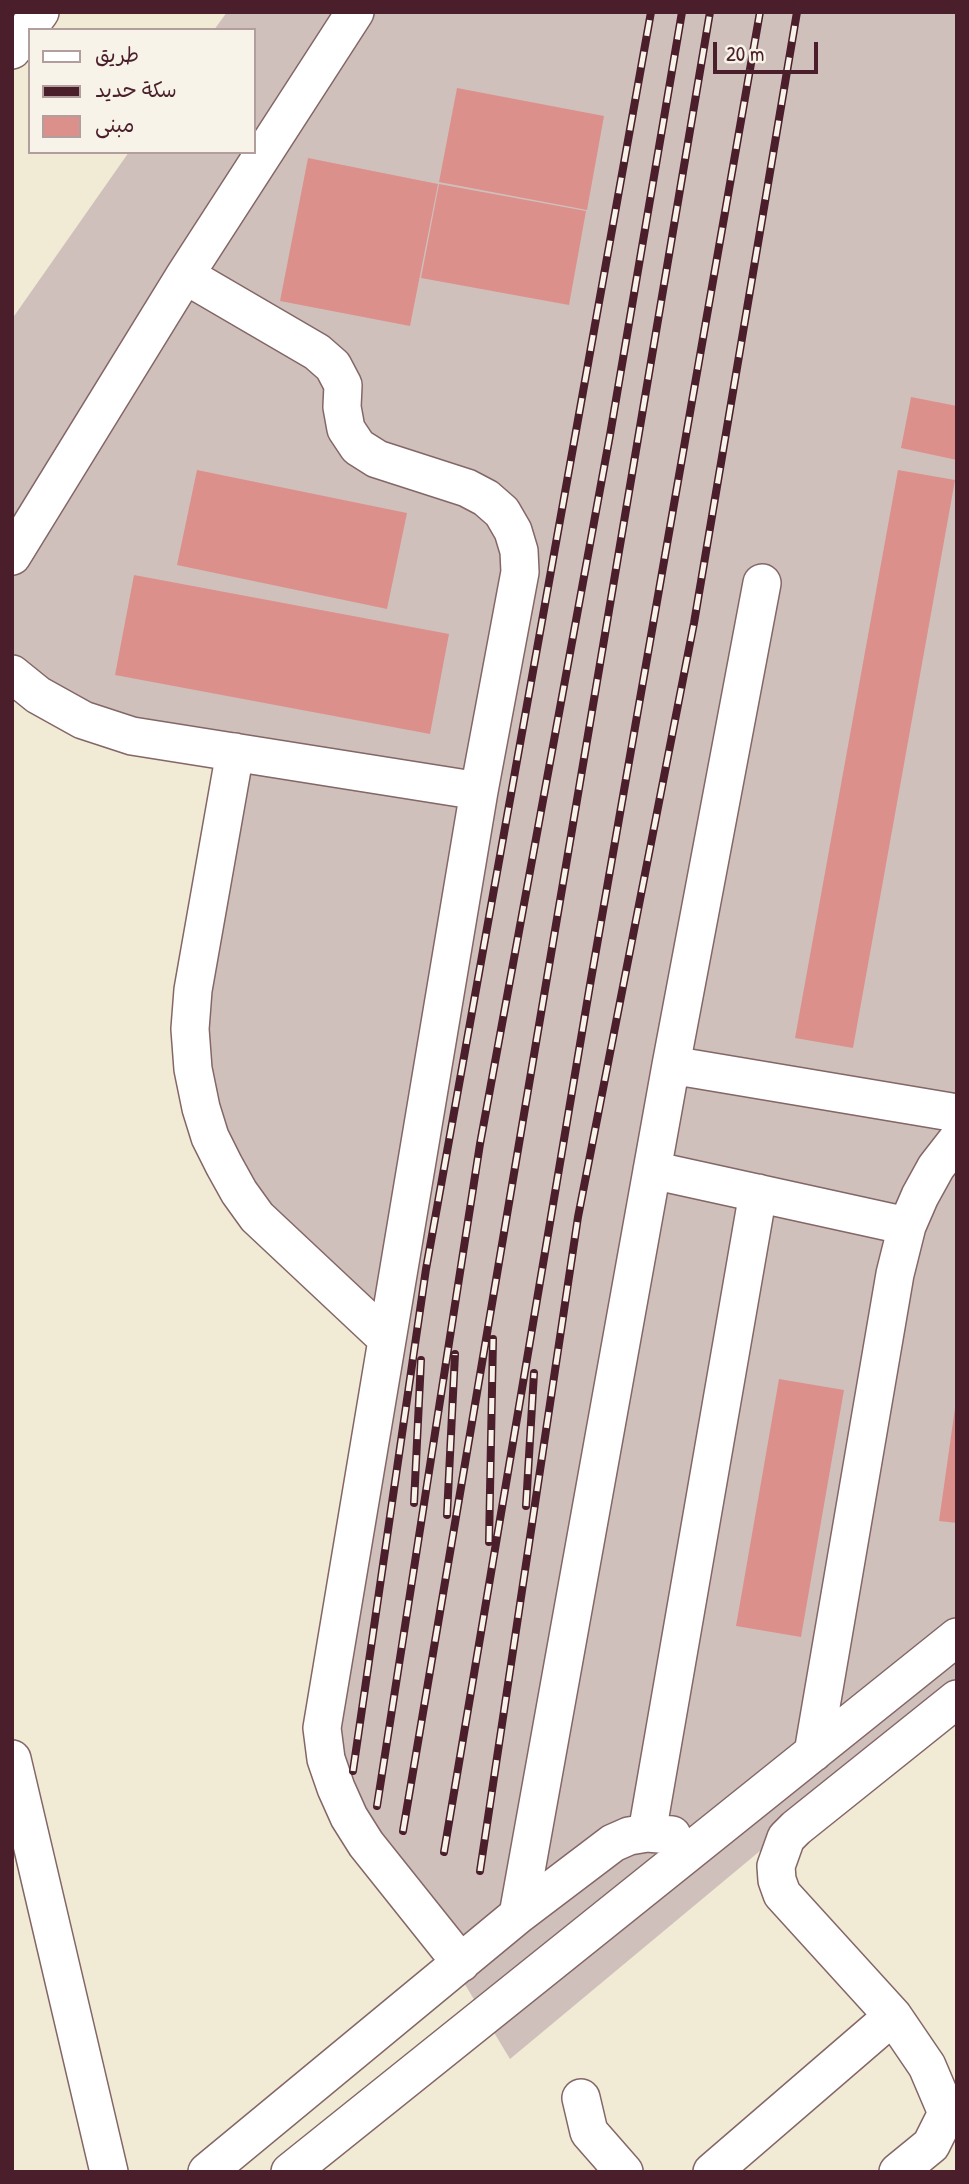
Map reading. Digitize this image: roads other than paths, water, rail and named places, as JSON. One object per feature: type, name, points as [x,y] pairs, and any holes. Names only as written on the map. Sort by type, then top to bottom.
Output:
[{"type":"street","points":[[28,28],[40,12]]},
{"type":"street","points":[[12,556],[185,275],[355,12]]},
{"type":"street","points":[[12,50],[28,28]]},
{"type":"street","points":[[185,275],[317,352],[333,366],[342,385],[346,429],[358,447],[377,459],[467,488],[486,498],[502,512],[513,531],[519,551],[520,572],[479,791],[321,1728],[326,1759],[349,1818],[366,1844],[461,1963]]},
{"type":"street","points":[[518,1915],[671,1065],[762,583]]},
{"type":"street","points":[[12,674],[38,695],[83,720],[132,736],[479,791]]},
{"type":"street","points":[[235,752],[193,989],[190,1029],[193,1069],[201,1108],[210,1137],[224,1165],[257,1217],[386,1338]]},
{"type":"street","points":[[671,1065],[957,1113]]},
{"type":"street","points":[[813,1753],[892,1288],[907,1226],[920,1196],[936,1167],[957,1140]]},
{"type":"street","points":[[652,1170],[907,1226]]},
{"type":"street","points":[[646,1833],[758,1193]]},
{"type":"street","points":[[290,2172],[957,1637]]},
{"type":"street","points":[[898,2172],[931,2145],[952,2110],[893,2016],[782,1894],[776,1866],[786,1838],[796,1828],[957,1699]]},
{"type":"street","points":[[12,1759],[109,2172]]},
{"type":"street","points":[[207,2172],[518,1915],[613,1843],[629,1836],[665,1833],[698,1846]]},
{"type":"street","points":[[712,2172],[893,2016]]},
{"type":"street","points":[[581,2098],[589,2132],[624,2172]]},
{"type":"railway","points":[[353,1771],[426,1269],[651,12]]},
{"type":"railway","points":[[377,1806],[480,1144],[610,435],[682,12]]},
{"type":"railway","points":[[403,1831],[710,12]]},
{"type":"railway","points":[[444,1852],[590,985],[760,12]]},
{"type":"railway","points":[[480,1871],[578,1217],[694,623],[797,12]]},
{"type":"railway","points":[[489,1542],[493,1339]]},
{"type":"railway","points":[[447,1515],[455,1354]]},
{"type":"railway","points":[[414,1503],[421,1360]]},
{"type":"railway","points":[[526,1506],[534,1373]]}]
